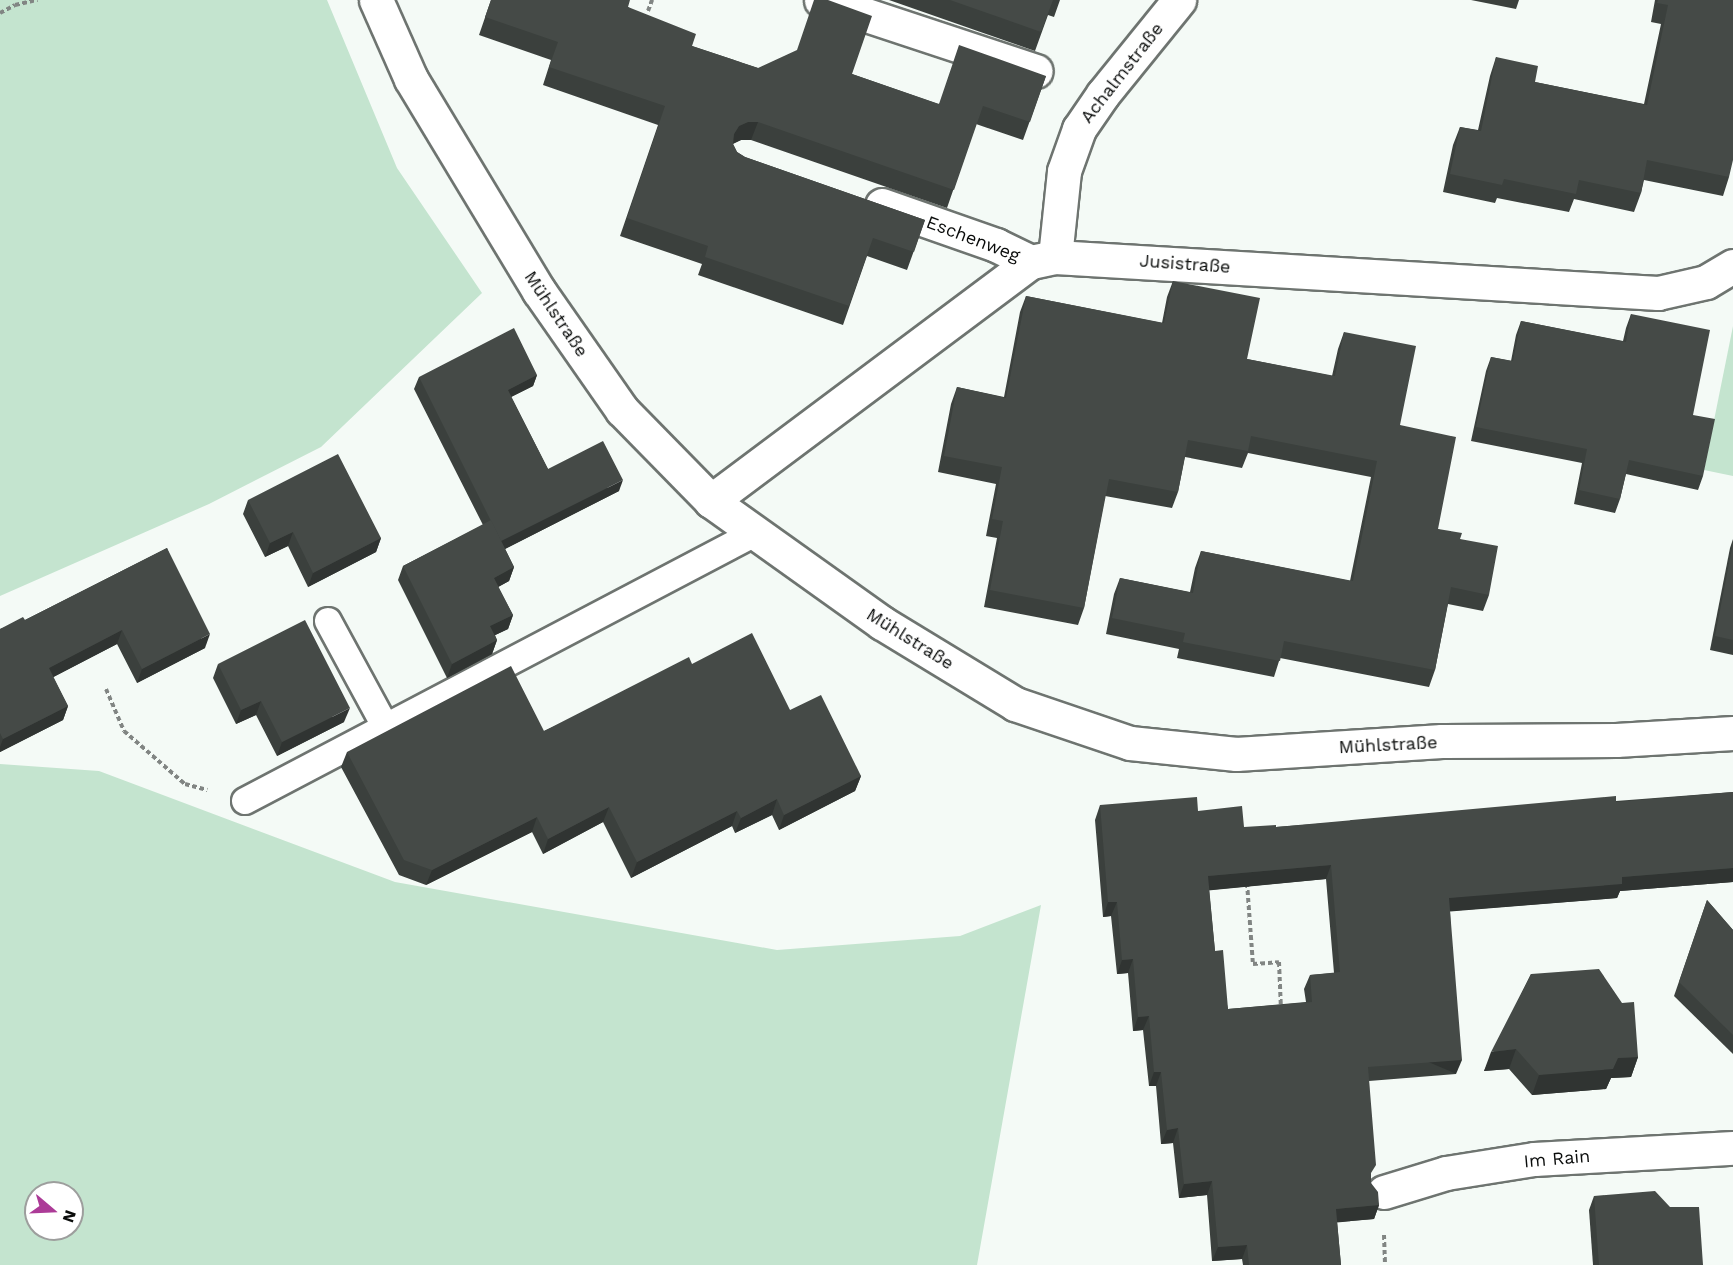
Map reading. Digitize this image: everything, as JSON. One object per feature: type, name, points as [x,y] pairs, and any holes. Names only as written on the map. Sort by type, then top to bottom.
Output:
[{"type":"street","name":"Mühlstraße","points":[[376,0],[411,79],[538,291],[622,410],[711,501],[882,623],[1016,704],[1130,743],[1236,754],[1442,741],[1616,740],[1733,733]]},
{"type":"street","points":[[821,0],[1036,71]]},
{"type":"street","name":"Achalmstraße","points":[[1043,260],[1064,171],[1079,129],[1103,94],[1179,0]]},
{"type":"street","name":"Eschenweg","points":[[854,196],[1043,260]]},
{"type":"street","points":[[711,501],[1043,260]]},
{"type":"street","name":"Jusistraße","points":[[1043,260],[1658,293],[1706,282],[1733,266]]},
{"type":"street","name":"Im Rain","points":[[1384,1192],[1446,1173],[1534,1159],[1733,1148]]},
{"type":"lane","points":[[245,801],[757,532]]},
{"type":"lane","points":[[328,621],[386,728]]},
{"type":"path","points":[[0,13],[15,5],[37,0]]},
{"type":"path","points":[[648,11],[652,0]]},
{"type":"path","points":[[106,689],[124,731],[185,784],[245,801]]},
{"type":"path","points":[[1246,882],[1253,964],[1279,962],[1281,1021]]},
{"type":"green space","points":[[0,0],[327,0],[397,168],[482,293],[321,447],[209,504],[0,596]]},
{"type":"green space","points":[[1733,326],[1733,476],[1704,470]]},
{"type":"green space","points":[[0,764],[99,771],[395,882],[777,950],[960,936],[1041,905],[977,1265],[0,1265]]},
{"type":"building","points":[[491,0],[630,0],[628,7],[696,34],[692,46],[758,68],[797,50],[814,0],[828,0],[872,16],[852,74],[939,104],[959,45],[1046,76],[1030,122],[983,106],[954,190],[758,122],[748,122],[739,126],[734,134],[733,144],[737,152],[745,157],[925,220],[914,252],[873,238],[849,306],[705,257],[708,246],[627,218],[665,106],[549,67],[558,42],[485,17]]},
{"type":"building","points":[[950,0],[1053,0],[1041,32]]},
{"type":"building","points":[[1658,0],[1733,0],[1733,160],[1729,177],[1647,160],[1641,193],[1579,180],[1576,194],[1504,179],[1502,185],[1450,174],[1460,127],[1481,131],[1496,57],[1538,66],[1535,82],[1647,105],[1668,5],[1657,3]]},
{"type":"building","points":[[1173,281],[1260,298],[1247,359],[1335,376],[1344,332],[1416,346],[1400,425],[1456,437],[1438,529],[1462,533],[1460,539],[1498,546],[1489,595],[1451,587],[1435,670],[1284,641],[1280,661],[1183,642],[1185,633],[1112,618],[1120,578],[1193,593],[1201,551],[1353,581],[1377,461],[1251,436],[1248,451],[1188,440],[1178,492],[1109,479],[1084,608],[990,590],[1003,521],[992,519],[1002,467],[944,456],[957,387],[1006,398],[1026,296],[1164,323]]},
{"type":"building","points":[[1631,314],[1710,330],[1693,415],[1715,419],[1703,476],[1629,460],[1620,499],[1579,490],[1587,449],[1476,427],[1491,357],[1513,361],[1521,321],[1626,342]]},
{"type":"building","points":[[514,328],[537,375],[508,390],[548,469],[603,441],[623,480],[501,541],[419,377]]},
{"type":"building","points":[[338,454],[381,538],[313,573],[293,532],[270,543],[248,500]]},
{"type":"building","points":[[491,520],[514,567],[494,578],[513,615],[490,626],[497,640],[452,664],[403,566]]},
{"type":"building","points":[[1733,543],[1733,640],[1715,636]]},
{"type":"building","points":[[167,548],[210,634],[142,669],[122,630],[49,668],[68,706],[3,739],[0,733],[0,629],[23,617],[25,620]]},
{"type":"building","points":[[305,620],[350,708],[282,742],[261,701],[241,710],[218,664]]},
{"type":"building","points":[[752,633],[790,710],[821,695],[861,776],[784,815],[777,799],[741,818],[737,811],[637,862],[609,807],[548,839],[537,817],[432,870],[404,860],[347,752],[511,666],[544,731],[689,657],[692,664]]},
{"type":"building","points":[[1733,792],[1733,868],[1622,877],[1622,884],[1449,898],[1462,1060],[1368,1067],[1376,1165],[1371,1173],[1371,1183],[1378,1192],[1379,1205],[1336,1209],[1341,1265],[1249,1265],[1247,1245],[1218,1247],[1212,1181],[1184,1184],[1178,1128],[1167,1130],[1161,1072],[1154,1072],[1149,1016],[1138,1017],[1133,959],[1122,960],[1117,902],[1108,902],[1100,805],[1197,797],[1198,811],[1242,806],[1244,827],[1276,825],[1276,827],[1616,796],[1616,802]],"holes":[[[1331,865],[1340,972],[1310,975],[1312,1002],[1228,1009],[1223,950],[1215,951],[1208,876]]]},
{"type":"building","points":[[1707,900],[1733,930],[1733,1035],[1679,982]]},
{"type":"building","points":[[1599,969],[1622,1003],[1634,1002],[1638,1057],[1618,1058],[1613,1069],[1539,1075],[1516,1049],[1491,1052],[1531,974]]},
{"type":"building","points":[[1655,1191],[1670,1207],[1699,1207],[1703,1265],[1599,1265],[1594,1196]]}]
